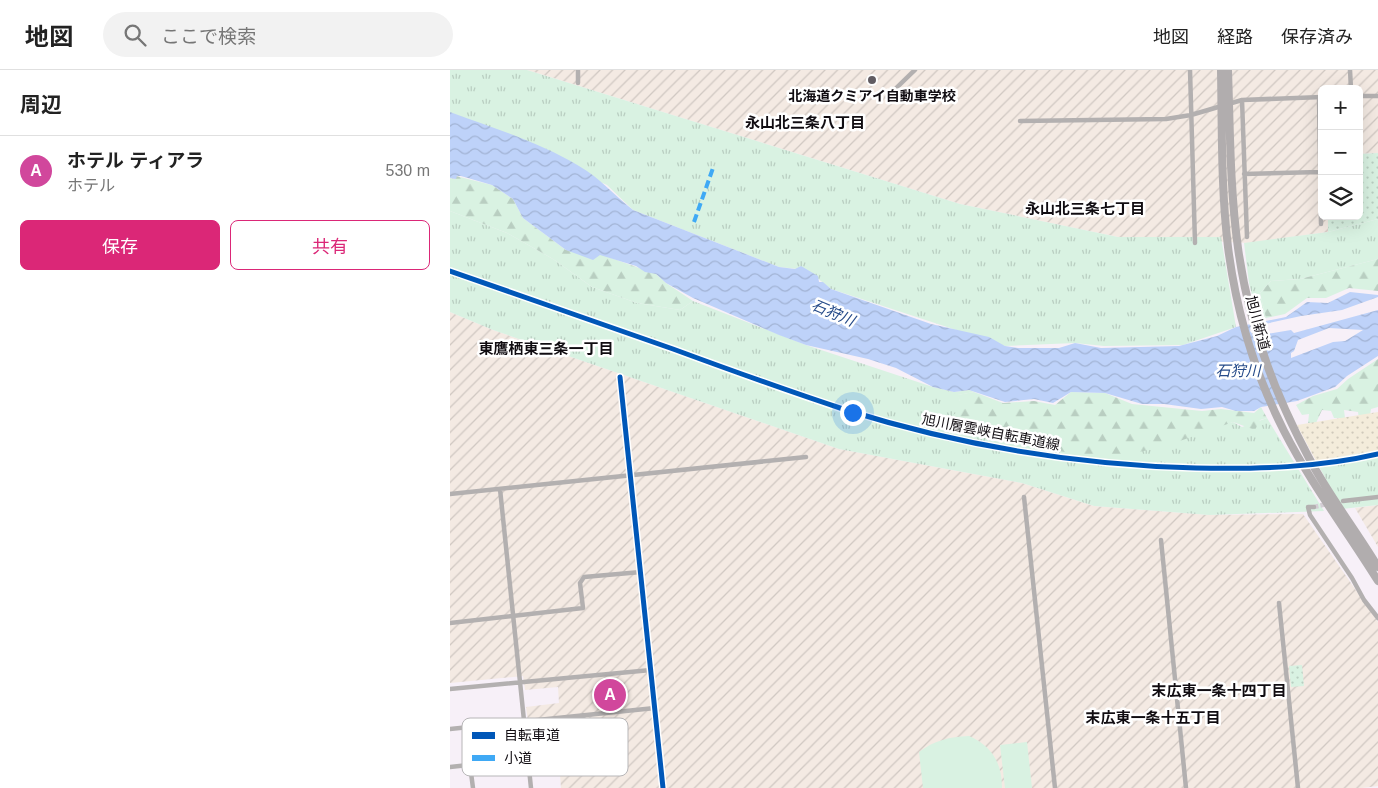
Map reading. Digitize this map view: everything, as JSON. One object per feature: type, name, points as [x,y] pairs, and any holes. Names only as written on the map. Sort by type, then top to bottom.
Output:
[{"type":"highway","name":"旭川新道","points":[[1221,70],[1226,104],[1239,257],[1255,327],[1285,410],[1322,483],[1378,567]]},
{"type":"highway","name":"旭川新道","points":[[1228,70],[1226,104],[1227,232],[1228,248],[1243,320],[1262,381],[1284,431],[1313,485],[1378,581]]},
{"type":"street","points":[[578,70],[578,84]]},
{"type":"street","points":[[887,97],[915,70]]},
{"type":"street","points":[[1190,70],[1195,243]]},
{"type":"street","points":[[1350,70],[1351,85]]},
{"type":"street","points":[[1363,96],[1378,96]]},
{"type":"street","points":[[1020,121],[1166,119],[1191,115],[1242,100],[1318,97]]},
{"type":"street","points":[[1242,100],[1247,237]]},
{"type":"street","points":[[1244,174],[1318,172]]},
{"type":"street","points":[[1320,175],[1321,224]]},
{"type":"street","points":[[620,376],[663,788]]},
{"type":"street","points":[[450,494],[806,457]]},
{"type":"street","points":[[500,489],[524,718]]},
{"type":"street","points":[[1024,497],[1055,788]]},
{"type":"street","points":[[1344,501],[1378,497]]},
{"type":"street","points":[[1314,507],[1308,507],[1310,515],[1352,578],[1364,600],[1378,618]]},
{"type":"street","points":[[1161,540],[1186,788]]},
{"type":"street","points":[[450,623],[583,608],[580,583],[584,577],[640,572]]},
{"type":"street","points":[[1279,603],[1298,788]]},
{"type":"street","points":[[450,690],[651,670]]},
{"type":"street","points":[[554,718],[655,708]]},
{"type":"shaded area","points":[[527,70],[1378,70],[1378,153],[1363,154],[1363,85],[1318,85],[1318,220],[1328,220],[1328,232],[1248,243],[1118,237],[960,204]]},
{"type":"shaded area","points":[[450,312],[493,330],[839,449],[1022,483],[1094,506],[1209,515],[1303,514],[1378,622],[1378,786],[1362,788],[561,788],[560,776],[628,776],[628,718],[528,718],[526,707],[559,703],[558,687],[525,690],[523,676],[450,683]]},
{"type":"shaded area","points":[[1378,505],[1378,547],[1355,508]]},
{"type":"green space","points":[[450,70],[527,70],[960,204],[1118,237],[1221,237],[1236,327],[1183,345],[1104,346],[1075,343],[1005,346],[831,289],[807,270],[779,267],[633,210],[607,185],[450,116]]},
{"type":"green space","points":[[1378,153],[1378,219],[1328,232],[1328,220],[1363,220],[1363,154]]},
{"type":"green space","points":[[456,176],[492,185],[513,199],[523,218],[566,250],[600,254],[656,274],[693,301],[680,310],[637,303],[592,287],[553,259],[507,233],[450,211],[450,178],[456,179]]},
{"type":"green space","points":[[450,211],[507,233],[553,259],[592,287],[637,303],[680,310],[693,301],[806,345],[933,387],[954,392],[969,390],[974,392],[958,395],[960,401],[1218,426],[1233,422],[1242,427],[1267,418],[1324,511],[1209,515],[1094,506],[1022,483],[839,449],[493,330],[450,312]]},
{"type":"green space","points":[[1378,219],[1378,259],[1300,279],[1271,281],[1260,293],[1266,318],[1258,318],[1249,283],[1244,243],[1328,232]]},
{"type":"green space","points":[[1378,259],[1378,291],[1349,288],[1326,298],[1307,298],[1285,314],[1266,318],[1260,293],[1271,281],[1300,279]]},
{"type":"green space","points":[[1378,359],[1378,407],[1371,409],[1370,416],[1359,418],[1358,412],[1344,410],[1345,418],[1334,418],[1331,411],[1322,410],[1316,423],[1308,423],[1309,414],[1302,415],[1296,405],[1313,396],[1337,389],[1348,379]]},
{"type":"green space","points":[[974,392],[1003,403],[1034,401],[1055,405],[1071,392],[1105,393],[1132,404],[1202,411],[1221,409],[1254,413],[1261,407],[1267,418],[1260,420],[1255,430],[1233,422],[1163,447],[1105,459],[945,431],[947,419],[956,413],[955,406],[960,401],[957,395]]},
{"type":"green space","points":[[1378,450],[1378,505],[1342,509],[1316,461]]},
{"type":"green space","points":[[1302,665],[1304,686],[1291,687],[1289,666]]},
{"type":"green space","points":[[969,736],[984,745],[994,756],[1002,779],[1002,788],[923,788],[919,752],[942,740]]},
{"type":"green space","points":[[1027,742],[1032,788],[1005,788],[1000,745]]},
{"type":"sand","points":[[1378,412],[1378,450],[1316,461],[1297,425]]},
{"type":"water","name":"石狩川","points":[[450,112],[516,136],[564,157],[594,176],[633,210],[779,267],[795,269],[801,266],[818,276],[819,282],[823,282],[831,289],[931,324],[989,337],[1005,346],[1018,348],[1059,348],[1075,343],[1101,348],[1179,346],[1217,336],[1236,327],[1286,317],[1307,302],[1328,303],[1350,292],[1378,295],[1378,297],[1342,310],[1301,316],[1251,327],[1250,331],[1254,336],[1291,330],[1294,333],[1378,310],[1378,356],[1347,376],[1335,387],[1297,401],[1261,407],[1254,411],[1236,411],[1222,407],[1201,409],[1164,404],[1142,404],[1105,393],[1071,392],[1053,403],[1034,399],[1005,402],[969,390],[954,392],[933,387],[896,368],[868,359],[806,345],[693,298],[666,283],[656,274],[645,272],[636,266],[600,255],[593,260],[566,250],[523,218],[513,199],[492,185],[461,176],[457,176],[456,179],[450,178]],"holes":[[[1329,328],[1363,330],[1345,341],[1333,342],[1291,358],[1291,353],[1294,351],[1298,340]]]},
{"type":"tunnel","points":[[1314,507],[1327,504]]},
{"type":"marked path","points":[[694,222],[713,168]]},
{"type":"cycle path","name":"旭川層雲峡自転車道線","points":[[450,271],[846,410],[975,443],[1063,458],[1108,463],[1196,468],[1287,467],[1355,459],[1378,454]]},
{"type":"cycle path","points":[[620,377],[663,788]]},
{"type":"place","name":"北海道クミアイ自動車学校","points":[[872,80]]},
{"type":"place","name":"ホテル ティアラ","points":[[610,695]]},
{"type":"district","name":"永山北三条八丁目","points":[[805,123]]},
{"type":"district","name":"永山北三条七丁目","points":[[1085,209]]},
{"type":"district","name":"東鷹栖東三条一丁目","points":[[546,349]]},
{"type":"district","name":"末広東一条十四丁目","points":[[1219,691]]},
{"type":"district","name":"末広東一条十五丁目","points":[[1153,718]]}]
